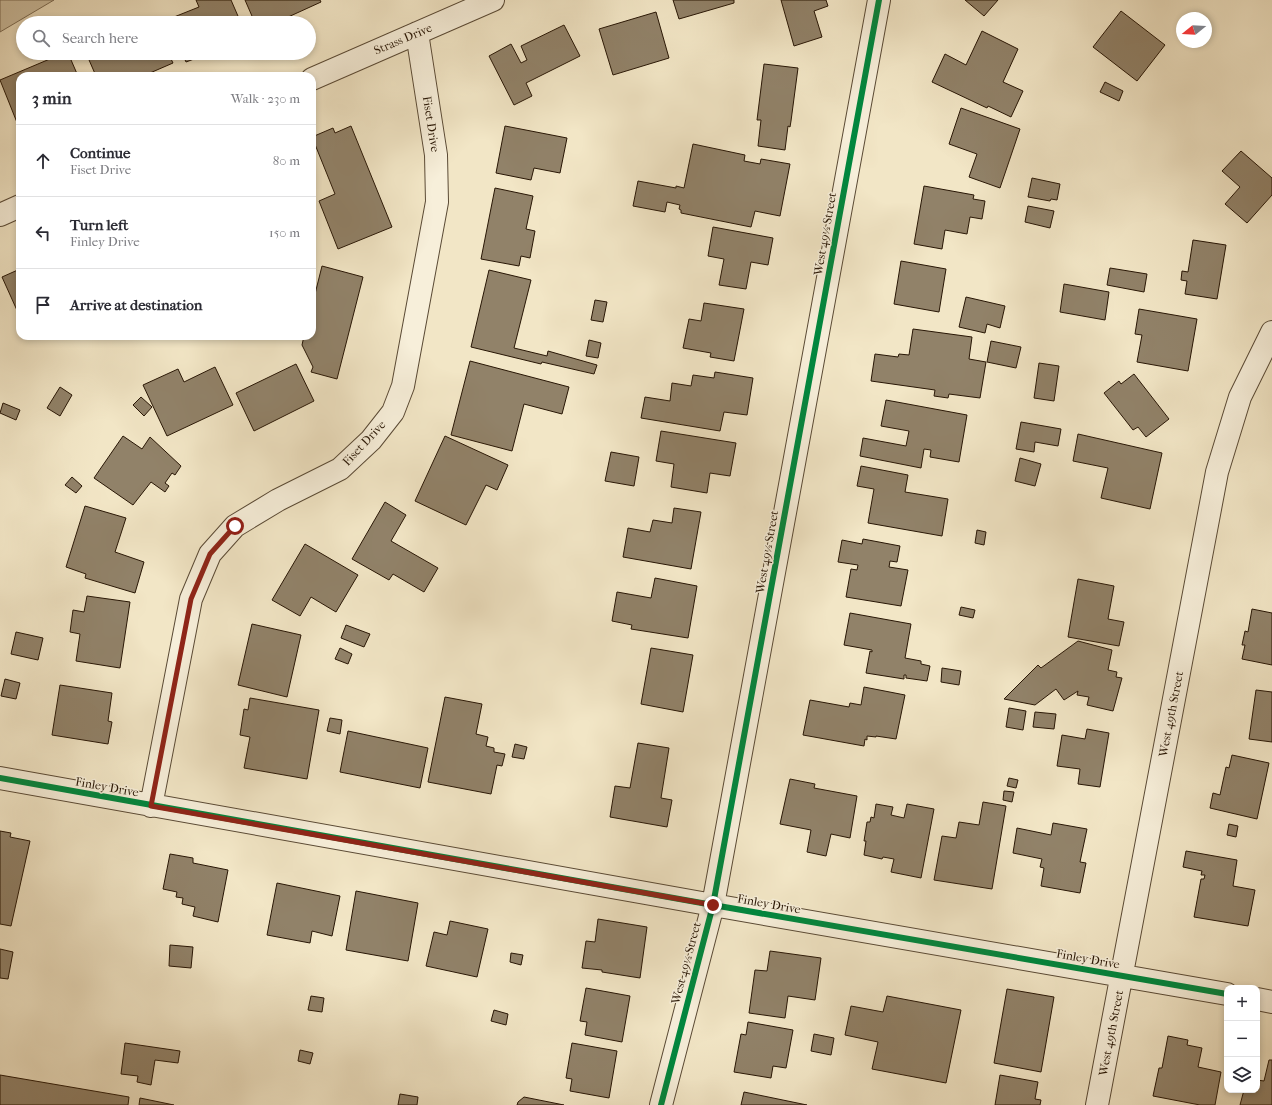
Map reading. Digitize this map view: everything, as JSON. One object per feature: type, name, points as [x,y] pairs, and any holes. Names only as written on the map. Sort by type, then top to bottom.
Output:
[{"type":"street","name":"Strass Drive","points":[[316,77],[493,0]]},
{"type":"street","name":"West 49½ Street","points":[[661,1105],[713,905],[879,0]]},
{"type":"street","name":"Fiset Drive","points":[[151,806],[191,599],[210,554],[235,526],[278,500],[340,469],[371,440],[393,412],[403,386],[437,202],[436,155],[417,33]]},
{"type":"street","points":[[0,215],[16,208]]},
{"type":"street","name":"West 49th Street","points":[[1097,1105],[1217,472],[1240,397],[1272,332]]},
{"type":"street","name":"Finley Drive","points":[[0,778],[713,905],[1224,993]]},
{"type":"street","points":[[1260,1000],[1272,1002]]},
{"type":"shaded area","points":[[0,0],[54,0],[27,16],[16,16],[16,23],[0,32]]},
{"type":"building","points":[[196,0],[231,0],[238,16],[176,16],[199,7]]},
{"type":"building","points":[[245,0],[320,0],[321,2],[290,16],[252,16]]},
{"type":"building","points":[[673,0],[734,0],[734,3],[679,19]]},
{"type":"building","points":[[781,0],[826,0],[828,6],[814,11],[822,37],[794,46]]},
{"type":"building","points":[[965,0],[998,0],[984,16]]},
{"type":"building","points":[[1121,11],[1165,45],[1137,81],[1093,47]]},
{"type":"building","points":[[656,12],[669,58],[613,75],[599,29]]},
{"type":"building","points":[[564,25],[580,56],[526,83],[532,96],[514,105],[489,56],[511,44],[521,63],[527,60],[521,46]]},
{"type":"building","points":[[982,31],[1018,49],[1003,82],[1023,91],[1011,117],[988,106],[987,108],[932,82],[945,54],[966,65]]},
{"type":"building","points":[[47,60],[71,60],[76,72],[19,72]]},
{"type":"building","points":[[89,60],[172,60],[173,63],[152,72],[94,72]]},
{"type":"building","points":[[764,64],[798,68],[791,121],[790,127],[788,126],[785,150],[758,146],[761,120],[757,120]]},
{"type":"building","points":[[16,73],[16,120],[0,80]]},
{"type":"building","points":[[1105,82],[1123,91],[1119,101],[1100,92]]},
{"type":"building","points":[[961,108],[1020,129],[1000,188],[969,177],[977,154],[949,144]]},
{"type":"building","points":[[351,126],[392,227],[338,249],[319,201],[335,194],[316,147],[316,135],[333,128],[335,133]]},
{"type":"building","points":[[505,126],[567,138],[560,173],[534,168],[531,180],[496,173]]},
{"type":"building","points":[[693,144],[745,155],[744,161],[760,164],[761,159],[790,164],[780,216],[755,211],[751,227],[681,213],[681,210],[679,209],[680,205],[667,202],[665,212],[633,206],[638,181],[676,188],[676,186],[684,188]]},
{"type":"building","points":[[1241,151],[1272,178],[1272,195],[1247,223],[1225,204],[1240,187],[1222,171]]},
{"type":"building","points":[[1032,178],[1060,184],[1057,200],[1051,199],[1050,201],[1028,197]]},
{"type":"building","points":[[924,186],[974,195],[973,199],[985,201],[982,219],[970,217],[967,234],[945,230],[942,249],[914,244]]},
{"type":"building","points":[[495,188],[533,196],[526,229],[535,231],[530,258],[521,256],[519,266],[481,259]]},
{"type":"building","points":[[1028,206],[1054,211],[1050,228],[1025,222]]},
{"type":"building","points":[[713,227],[773,238],[768,265],[751,262],[746,289],[719,285],[724,259],[708,256]]},
{"type":"building","points":[[1193,240],[1226,245],[1217,299],[1185,294],[1187,281],[1181,280],[1182,271],[1188,272]]},
{"type":"building","points":[[901,261],[946,269],[939,312],[894,304]]},
{"type":"building","points":[[322,266],[363,277],[337,379],[311,372],[313,367],[302,345],[303,340],[316,340],[316,290]]},
{"type":"building","points":[[1110,268],[1147,274],[1144,292],[1107,285]]},
{"type":"building","points":[[489,270],[531,280],[514,348],[547,356],[548,351],[597,365],[594,374],[542,362],[541,364],[471,347]]},
{"type":"building","points":[[16,271],[16,308],[2,277]]},
{"type":"building","points":[[1064,284],[1109,292],[1105,320],[1060,312]]},
{"type":"building","points":[[966,297],[1005,306],[1000,328],[987,324],[985,333],[959,327]]},
{"type":"building","points":[[595,300],[607,302],[603,322],[591,320]]},
{"type":"building","points":[[704,303],[744,309],[734,361],[710,357],[711,353],[683,348],[689,319],[701,321]]},
{"type":"building","points":[[1139,309],[1197,319],[1188,371],[1137,362],[1142,335],[1135,334]]},
{"type":"building","points":[[913,329],[972,337],[969,359],[986,362],[980,398],[949,394],[948,398],[934,396],[935,390],[871,381],[875,354],[898,357],[899,354],[909,355]]},
{"type":"building","points":[[589,340],[601,343],[598,358],[586,356]]},
{"type":"building","points":[[991,341],[1021,347],[1016,368],[987,362]]},
{"type":"building","points":[[470,361],[569,387],[562,414],[524,404],[512,451],[451,435]]},
{"type":"building","points":[[1039,363],[1059,366],[1054,401],[1034,398]]},
{"type":"building","points":[[296,364],[314,401],[254,431],[236,393]]},
{"type":"building","points":[[215,367],[233,405],[167,436],[143,385],[178,369],[184,382]]},
{"type":"building","points":[[715,372],[753,378],[747,415],[724,412],[720,431],[641,418],[645,397],[670,401],[672,383],[691,386],[693,375],[714,378]]},
{"type":"building","points":[[1134,374],[1169,419],[1146,437],[1138,427],[1133,430],[1104,393],[1119,381],[1121,384]]},
{"type":"building","points":[[60,387],[72,395],[60,416],[47,408]]},
{"type":"building","points":[[141,397],[152,407],[144,416],[133,405]]},
{"type":"building","points":[[886,400],[967,415],[959,462],[930,457],[931,450],[924,449],[921,468],[860,456],[863,438],[906,446],[909,431],[881,426]]},
{"type":"building","points":[[3,403],[20,410],[16,420],[0,413]]},
{"type":"building","points":[[1021,422],[1061,429],[1058,446],[1035,442],[1034,452],[1016,449]]},
{"type":"building","points":[[661,431],[736,443],[730,476],[710,473],[707,493],[671,487],[674,464],[656,461]]},
{"type":"building","points":[[1078,434],[1162,453],[1150,509],[1101,498],[1108,468],[1073,461]]},
{"type":"building","points":[[123,436],[142,449],[150,437],[181,466],[175,475],[172,473],[165,483],[169,486],[165,492],[151,482],[133,505],[94,478]]},
{"type":"building","points":[[445,436],[508,465],[497,490],[486,485],[466,525],[415,501]]},
{"type":"building","points":[[611,452],[639,457],[634,486],[605,481]]},
{"type":"building","points":[[1020,458],[1041,464],[1035,486],[1015,481]]},
{"type":"building","points":[[861,466],[908,475],[905,492],[948,499],[942,536],[868,523],[874,489],[857,486]]},
{"type":"building","points":[[72,477],[82,486],[76,493],[65,485]]},
{"type":"building","points":[[385,502],[406,515],[391,541],[438,568],[424,592],[393,574],[389,580],[352,559]]},
{"type":"building","points":[[85,506],[126,518],[115,552],[144,562],[135,593],[85,578],[86,574],[66,567]]},
{"type":"building","points":[[674,508],[701,512],[691,569],[623,557],[628,528],[650,532],[653,520],[672,523]]},
{"type":"building","points":[[977,530],[986,532],[984,545],[975,543]]},
{"type":"building","points":[[863,539],[900,546],[897,562],[890,561],[889,567],[908,570],[901,606],[846,597],[851,569],[857,570],[858,565],[838,562],[842,540],[862,544]]},
{"type":"building","points":[[305,544],[358,575],[336,612],[311,597],[300,616],[272,600]]},
{"type":"building","points":[[655,578],[697,586],[688,638],[631,629],[632,625],[612,621],[617,592],[651,598]]},
{"type":"building","points":[[1078,579],[1114,586],[1108,619],[1124,622],[1119,646],[1068,637]]},
{"type":"building","points":[[87,596],[130,602],[120,668],[76,661],[80,634],[70,632],[73,610],[84,612]]},
{"type":"building","points":[[961,607],[975,610],[973,618],[959,615]]},
{"type":"building","points":[[1252,609],[1272,613],[1272,665],[1242,659],[1245,645],[1242,645],[1245,631],[1248,632]]},
{"type":"building","points":[[850,613],[911,624],[905,658],[921,661],[921,664],[930,666],[927,681],[906,678],[906,675],[904,675],[904,679],[866,673],[870,651],[872,652],[872,650],[844,645]]},
{"type":"building","points":[[252,624],[301,635],[287,697],[238,685]]},
{"type":"building","points":[[346,625],[370,634],[364,647],[341,638]]},
{"type":"building","points":[[16,632],[43,638],[38,660],[11,654]]},
{"type":"building","points":[[1078,641],[1112,650],[1108,670],[1117,672],[1116,677],[1122,678],[1113,711],[1087,705],[1089,697],[1077,695],[1078,691],[1064,700],[1056,689],[1035,705],[1004,699],[1038,665],[1041,668]]},
{"type":"building","points":[[340,648],[352,654],[348,664],[335,659]]},
{"type":"building","points":[[651,648],[693,655],[683,712],[641,704]]},
{"type":"building","points":[[942,668],[961,671],[959,685],[941,682]]},
{"type":"building","points":[[5,679],[20,683],[16,699],[1,696]]},
{"type":"building","points":[[60,685],[112,693],[108,721],[112,722],[108,744],[52,735]]},
{"type":"building","points":[[864,687],[905,695],[896,739],[867,736],[864,746],[803,735],[810,700],[849,707],[850,703],[861,705]]},
{"type":"building","points":[[1256,690],[1272,692],[1272,742],[1249,739]]},
{"type":"building","points":[[445,697],[482,704],[476,734],[488,737],[486,746],[494,748],[494,752],[505,754],[502,766],[497,765],[491,794],[428,782]]},
{"type":"building","points":[[250,698],[319,710],[307,779],[244,768],[250,737],[240,735],[244,709],[248,710]]},
{"type":"building","points":[[1009,708],[1026,711],[1023,730],[1006,727]]},
{"type":"building","points":[[1035,712],[1056,714],[1054,729],[1033,727]]},
{"type":"building","points":[[330,718],[342,720],[340,734],[327,731]]},
{"type":"building","points":[[1087,729],[1109,733],[1100,787],[1078,784],[1080,769],[1057,766],[1062,735],[1085,739]]},
{"type":"building","points":[[348,731],[428,748],[420,788],[340,772]]},
{"type":"building","points":[[638,743],[669,748],[661,798],[672,800],[667,827],[610,817],[615,786],[630,788]]},
{"type":"building","points":[[515,744],[527,747],[524,759],[512,757]]},
{"type":"building","points":[[1232,755],[1269,763],[1257,819],[1210,808],[1213,793],[1220,795],[1226,767],[1229,768]]},
{"type":"building","points":[[1009,778],[1018,780],[1016,788],[1007,786]]},
{"type":"building","points":[[790,779],[815,784],[814,788],[857,796],[850,838],[831,834],[826,856],[807,852],[811,830],[780,824]]},
{"type":"building","points":[[1004,791],[1014,792],[1012,802],[1003,800]]},
{"type":"building","points":[[983,802],[1006,806],[992,889],[934,880],[942,836],[956,838],[959,822],[979,825]]},
{"type":"building","points":[[876,804],[893,807],[891,815],[904,818],[907,804],[934,809],[921,878],[891,872],[894,859],[883,857],[882,859],[864,855],[866,841],[864,841],[867,822],[870,822],[871,817],[874,818]]},
{"type":"building","points":[[1053,823],[1087,829],[1080,862],[1086,863],[1080,893],[1041,886],[1044,868],[1040,867],[1042,859],[1013,853],[1017,828],[1051,835]]},
{"type":"building","points":[[1229,824],[1238,826],[1236,837],[1227,835]]},
{"type":"building","points":[[0,831],[11,833],[10,837],[30,841],[11,926],[0,924]]},
{"type":"building","points":[[1186,851],[1237,860],[1233,886],[1255,890],[1248,926],[1194,917],[1201,879],[1204,879],[1205,875],[1201,875],[1202,871],[1183,867]]},
{"type":"building","points":[[170,854],[193,858],[193,863],[228,870],[218,922],[193,916],[195,907],[182,904],[183,898],[176,897],[177,892],[163,889]]},
{"type":"building","points":[[277,883],[340,896],[332,936],[312,931],[310,943],[267,935]]},
{"type":"building","points":[[356,891],[418,903],[408,961],[346,950]]},
{"type":"building","points":[[598,919],[647,927],[640,978],[602,972],[602,970],[582,968],[586,941],[595,942]]},
{"type":"building","points":[[450,921],[488,929],[477,977],[426,966],[434,932],[447,935]]},
{"type":"building","points":[[170,945],[193,947],[191,968],[169,966]]},
{"type":"building","points":[[0,949],[13,952],[8,979],[0,978]]},
{"type":"building","points":[[770,951],[821,958],[815,1000],[788,996],[785,1018],[749,1013],[755,970],[767,971]]},
{"type":"building","points":[[511,953],[523,955],[521,965],[510,962]]},
{"type":"building","points":[[586,988],[630,996],[622,1042],[585,1035],[587,1022],[580,1021]]},
{"type":"building","points":[[1007,989],[1054,997],[1041,1072],[994,1063]]},
{"type":"building","points":[[311,996],[324,998],[322,1012],[308,1010]]},
{"type":"building","points":[[887,996],[961,1010],[946,1083],[872,1069],[878,1042],[845,1035],[851,1006],[883,1012]]},
{"type":"building","points":[[494,1010],[508,1014],[506,1025],[491,1021]]},
{"type":"building","points":[[748,1022],[793,1030],[786,1068],[773,1066],[771,1078],[734,1072],[741,1034],[746,1035]]},
{"type":"building","points":[[814,1034],[834,1038],[831,1055],[811,1051]]},
{"type":"building","points":[[1168,1036],[1188,1040],[1187,1045],[1202,1048],[1198,1067],[1221,1072],[1215,1105],[1200,1105],[1153,1096],[1159,1068],[1162,1068]]},
{"type":"building","points":[[125,1043],[180,1051],[178,1063],[155,1060],[151,1085],[137,1082],[138,1076],[121,1074]]},
{"type":"building","points":[[572,1043],[617,1051],[609,1098],[570,1091],[572,1079],[566,1078]]},
{"type":"building","points":[[300,1050],[313,1053],[310,1064],[298,1061]]},
{"type":"building","points":[[1269,1060],[1272,1060],[1272,1105],[1240,1105],[1243,1093],[1260,1093],[1260,1080],[1264,1081]]},
{"type":"building","points":[[0,1075],[129,1097],[128,1105],[0,1105]]},
{"type":"building","points":[[1000,1075],[1038,1082],[1035,1099],[1041,1100],[1040,1105],[995,1105]]},
{"type":"building","points":[[744,1092],[807,1105],[741,1105]]},
{"type":"building","points":[[400,1094],[418,1097],[417,1105],[398,1105]]},
{"type":"building","points":[[524,1097],[564,1105],[517,1105],[518,1102]]},
{"type":"building","points":[[140,1098],[174,1105],[139,1105]]},
{"type":"cycle path","points":[[661,1105],[713,905],[879,0]]},
{"type":"cycle path","points":[[0,778],[713,905],[1224,993]]},
{"type":"route","points":[[235,526],[210,554],[191,599],[151,806],[713,905]]}]
